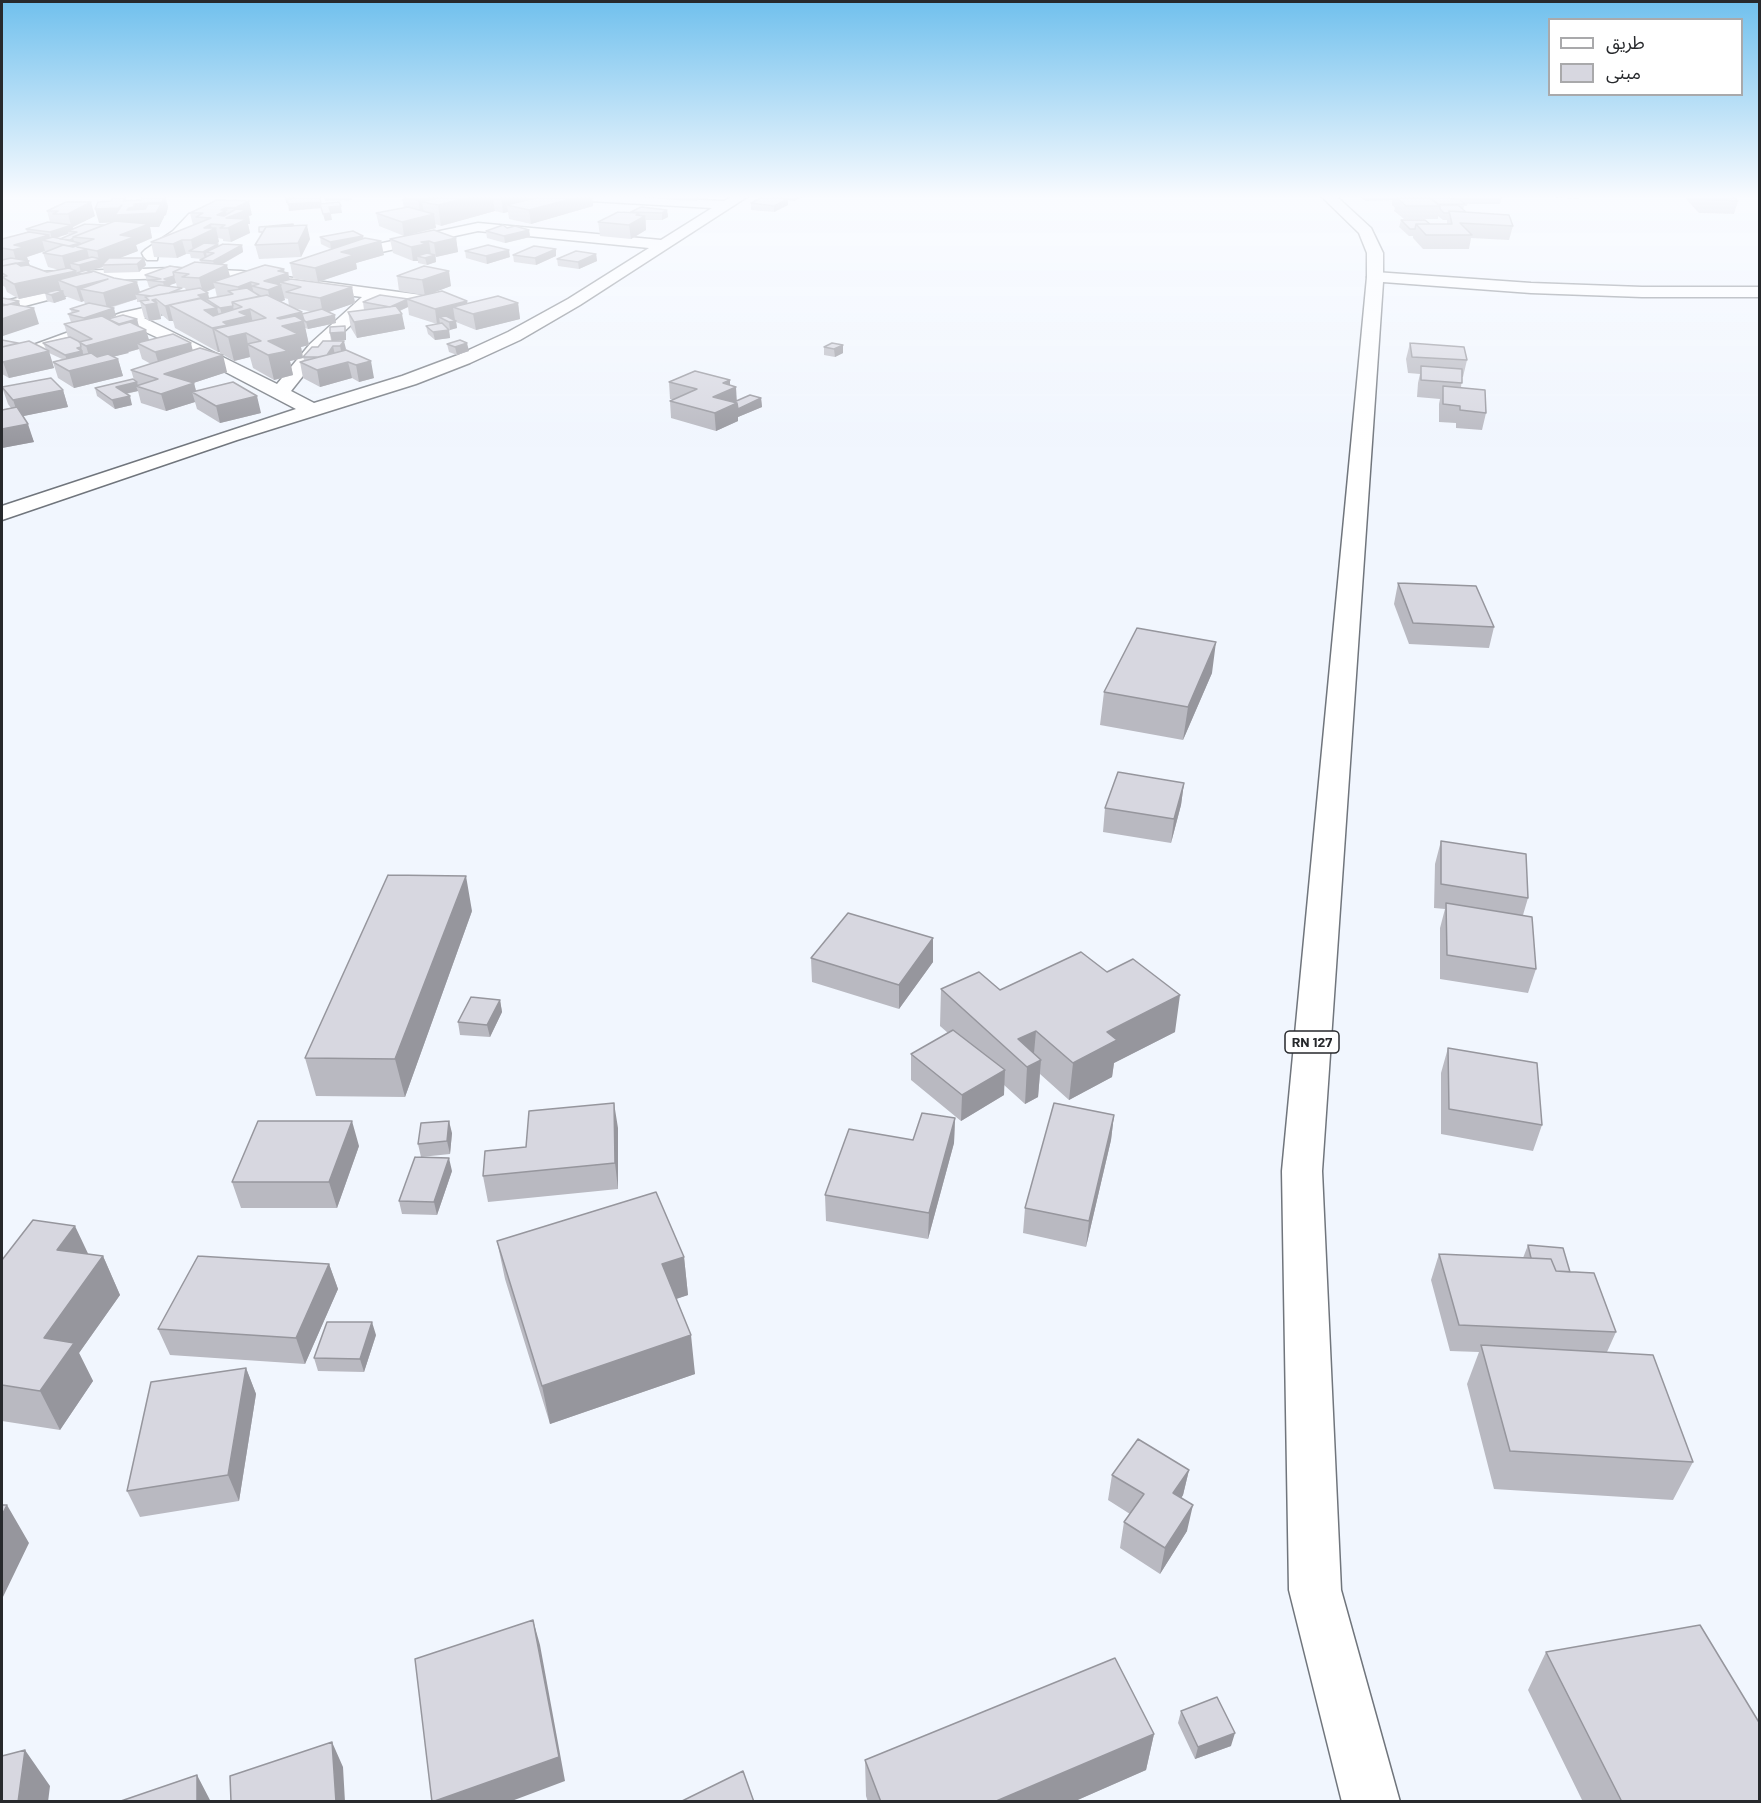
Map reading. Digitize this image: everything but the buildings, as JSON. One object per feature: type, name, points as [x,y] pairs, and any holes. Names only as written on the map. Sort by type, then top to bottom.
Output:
[{"type":"street","points":[[2,307],[106,279]]},
{"type":"street","points":[[228,291],[257,279]]},
{"type":"street","points":[[268,279],[469,306]]},
{"type":"street","points":[[2,513],[409,380],[464,359],[514,336],[608,279]]},
{"type":"street","name":"RN 127","points":[[1371,1802],[1315,1590],[1302,1171],[1375,279]]},
{"type":"street","points":[[1392,279],[1542,289],[1760,292]]},
{"type":"street","points":[[280,392],[316,348],[375,294]]},
{"type":"street","points":[[31,352],[127,317],[204,299]]},
{"type":"street","points":[[527,313],[550,315]]},
{"type":"street","points":[[127,317],[184,343],[312,410]]}]
